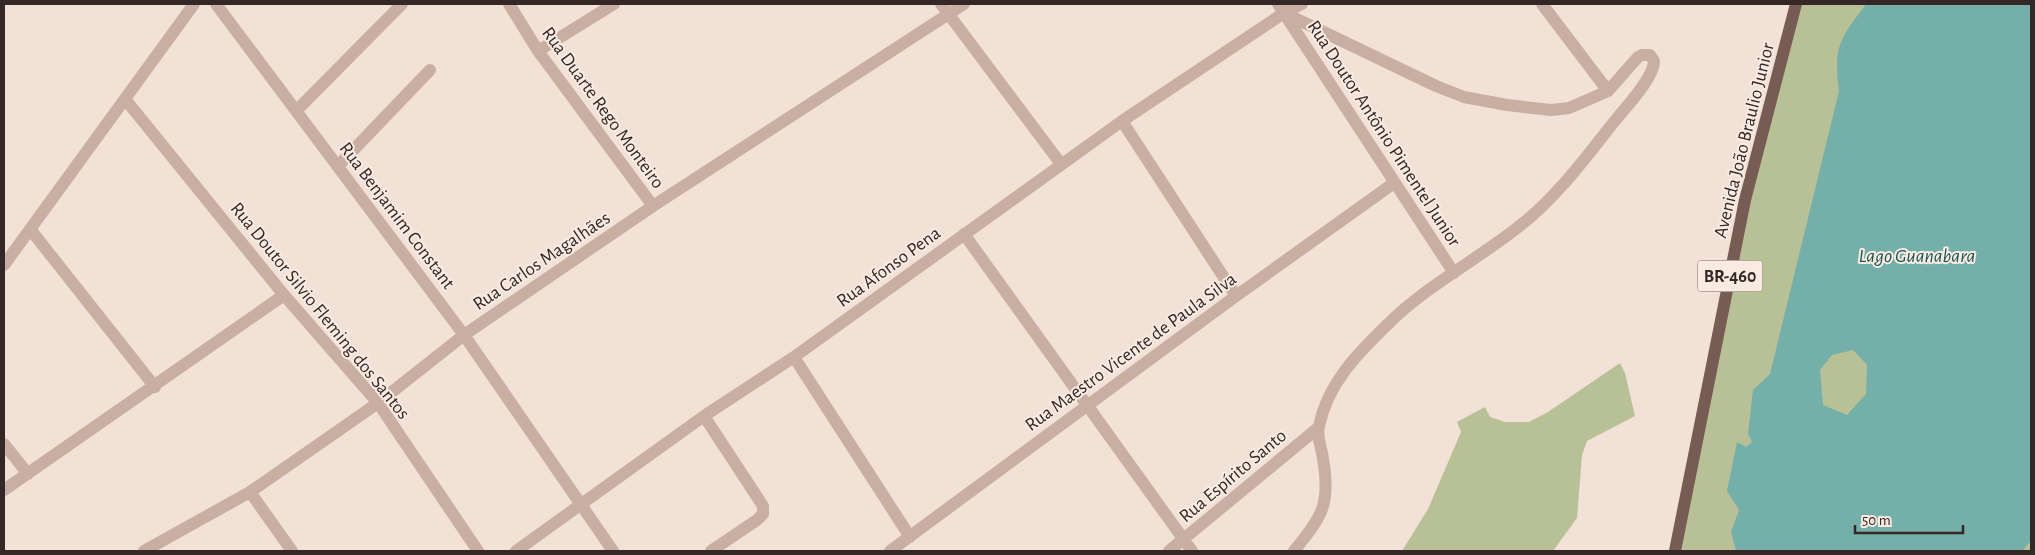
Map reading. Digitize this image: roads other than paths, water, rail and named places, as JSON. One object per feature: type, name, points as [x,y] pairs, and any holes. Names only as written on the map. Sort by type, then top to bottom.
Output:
[{"type":"main road","name":"Avenida João Braulio Junior","points":[[1675,551],[1745,200],[1796,4]]},
{"type":"street","points":[[4,265],[194,4]]},
{"type":"street","name":"Rua Benjamim Constant","points":[[216,4],[464,335],[612,551]]},
{"type":"street","name":"Rua Duarte Rego Monteiro","points":[[509,4],[538,51],[653,206]]},
{"type":"street","points":[[538,51],[614,4]]},
{"type":"street","points":[[941,4],[1062,164]]},
{"type":"street","name":"Rua Carlos Magalhães","points":[[144,551],[250,492],[378,403],[464,335],[653,206],[964,4]]},
{"type":"street","name":"Rua Afonso Pena","points":[[516,551],[704,416],[794,357],[1281,8],[1302,4]]},
{"type":"street","points":[[1542,4],[1608,91]]},
{"type":"street","points":[[296,111],[397,6]]},
{"type":"street","points":[[1281,8],[1436,86],[1464,96],[1507,105],[1551,110],[1569,108],[1608,91],[1638,57],[1646,54],[1654,61],[1652,70],[1633,100],[1558,189],[1522,224],[1390,322],[1349,364],[1329,395],[1318,428],[1327,488],[1325,504],[1312,529],[1294,551]]},
{"type":"street","name":"Rua Doutor Antônio Pimentel Junior","points":[[1281,8],[1454,273]]},
{"type":"street","points":[[338,166],[430,70]]},
{"type":"street","name":"Rua Doutor Silvio Fleming dos Santos","points":[[125,99],[284,295],[378,403],[478,551]]},
{"type":"street","points":[[1122,121],[1236,296]]},
{"type":"street","name":"Rua Maestro Vicente de Paula Silva","points":[[890,551],[1236,296],[1394,183]]},
{"type":"street","points":[[30,229],[154,387]]},
{"type":"street","points":[[964,234],[1192,551]]},
{"type":"street","points":[[4,490],[284,295]]},
{"type":"street","points":[[794,357],[910,537]]},
{"type":"street","points":[[704,416],[763,506],[763,511],[757,520],[711,551]]},
{"type":"street","name":"Rua Espírito Santo","points":[[1169,551],[1318,428]]},
{"type":"street","points":[[4,444],[28,474]]},
{"type":"street","points":[[250,492],[292,551]]},
{"type":"water","name":"Lago Guanabara","points":[[1866,4],[2031,4],[2031,541],[2022,551],[1736,551],[1731,532],[1739,510],[1727,491],[1737,442],[1746,447],[1752,442],[1748,434],[1753,390],[1770,374],[1839,91],[1837,63],[1840,44],[1844,35]],"holes":[[[1853,350],[1867,365],[1866,394],[1847,415],[1823,405],[1820,370],[1832,355]]]}]
